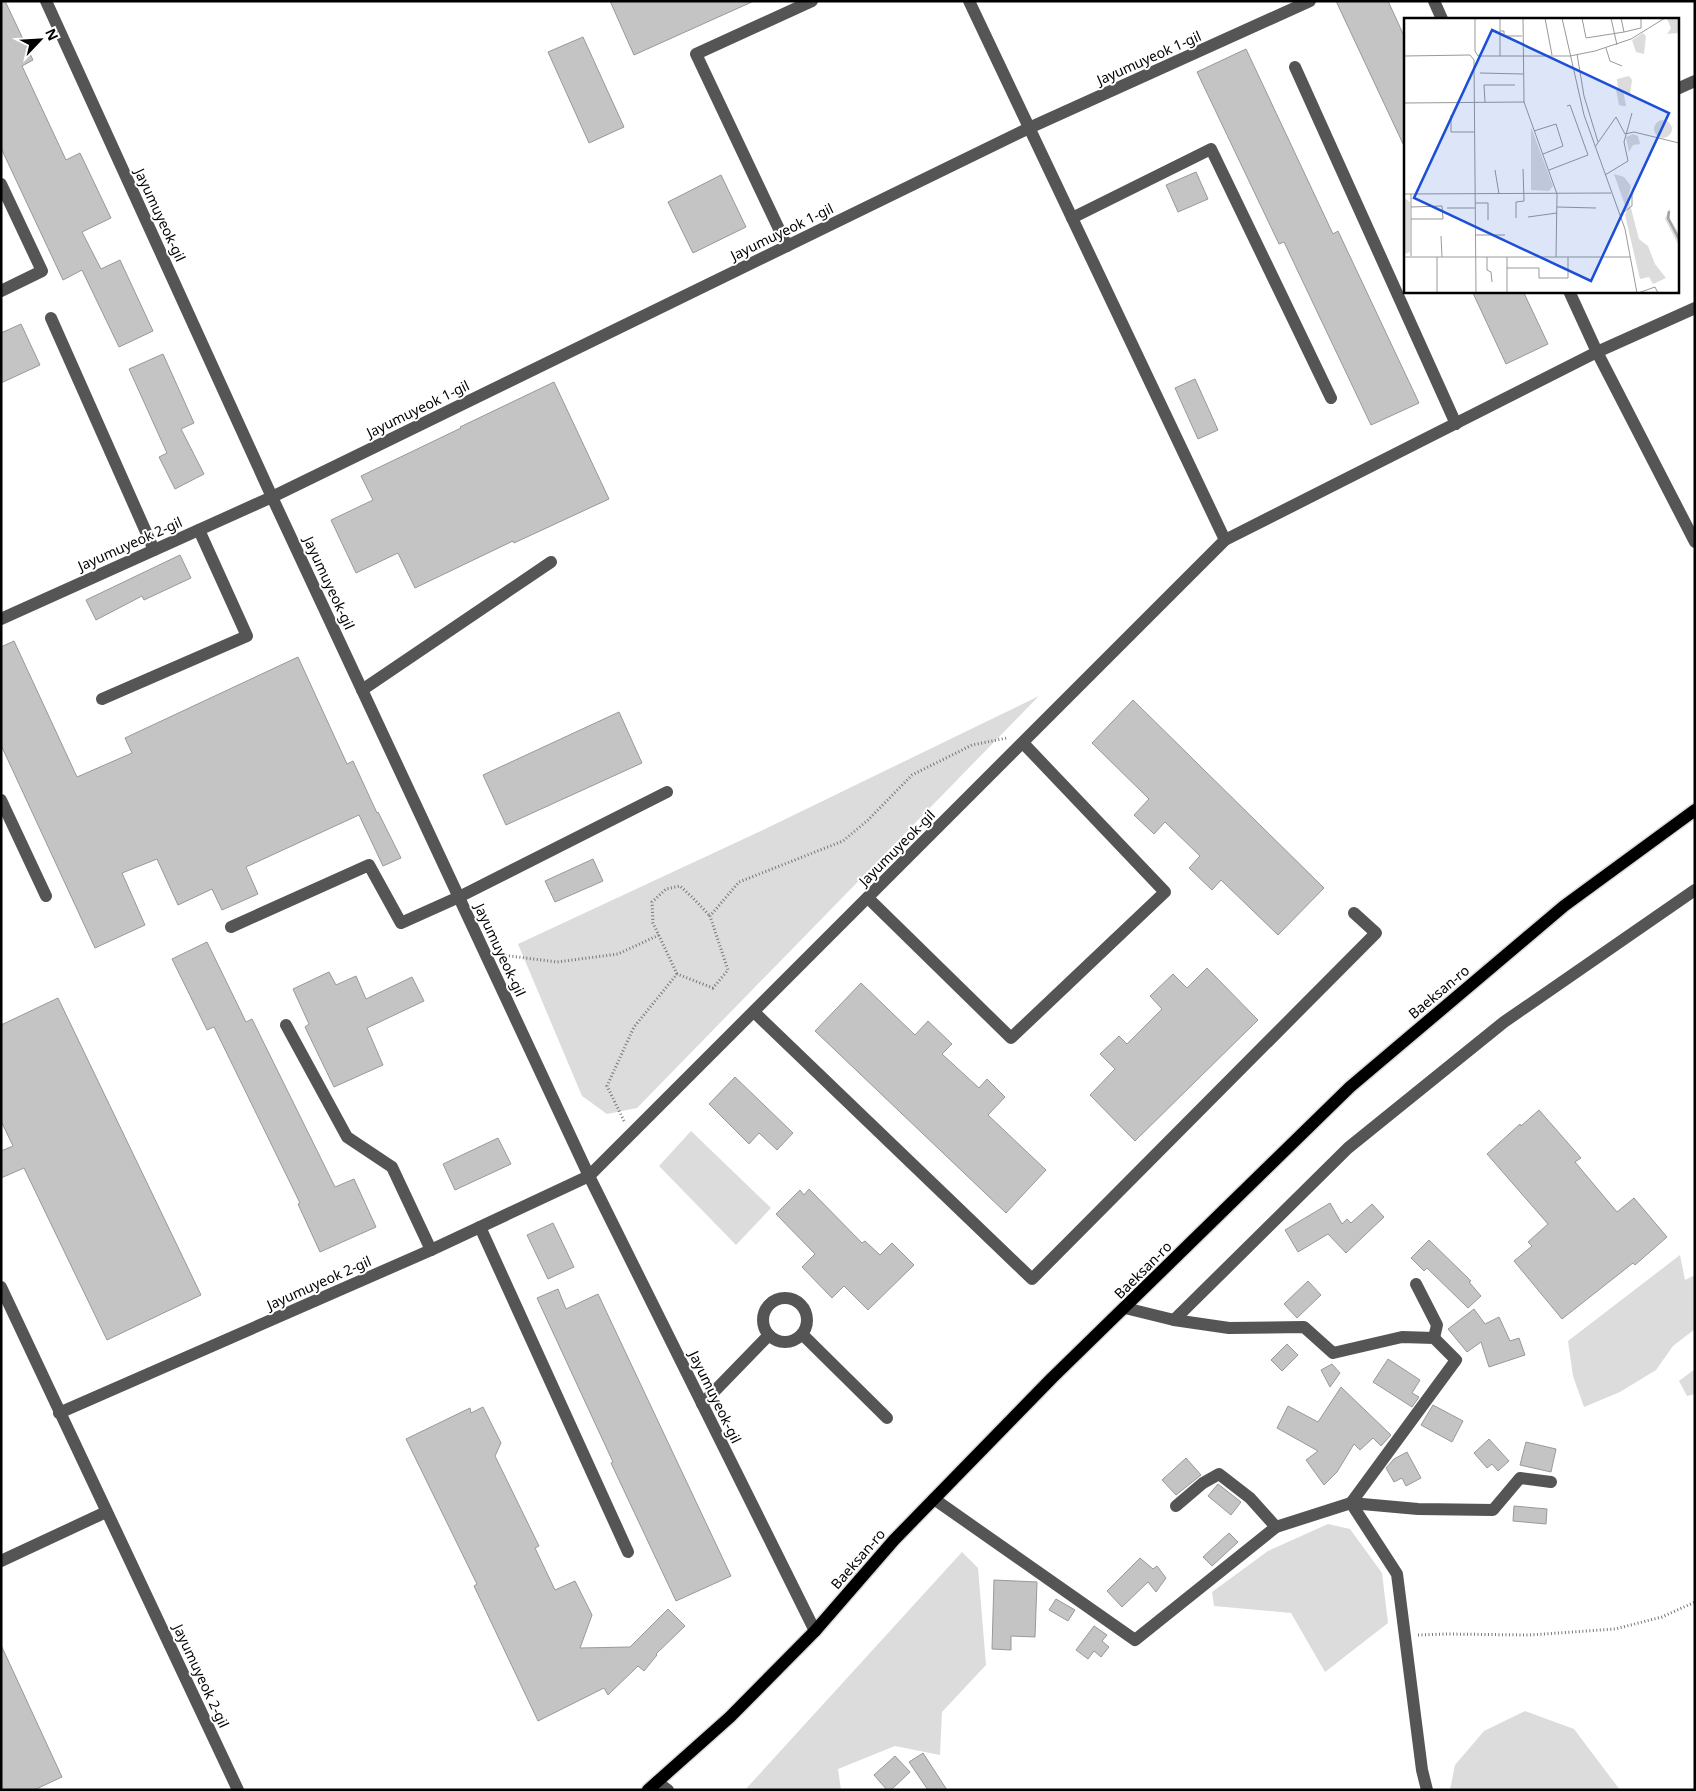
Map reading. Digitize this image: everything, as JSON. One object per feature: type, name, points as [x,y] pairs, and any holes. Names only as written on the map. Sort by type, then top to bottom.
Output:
[{"type":"main road","name":"Baeksan-ro","points":[[652,1786],[730,1717],[815,1631],[894,1540],[1052,1378],[1350,1087],[1564,906],[1695,810]]},
{"type":"street","name":"Jayumuyeok-gil","points":[[46,1],[272,497],[589,1176],[815,1631]]},
{"type":"street","points":[[787,246],[696,54],[812,1]]},
{"type":"street","points":[[969,1],[1225,540]]},
{"type":"street","name":"Jayumuyeok 1-gil","points":[[272,497],[1029,128],[1310,1]]},
{"type":"street","points":[[1434,1],[1442,18]]},
{"type":"street","points":[[1295,67],[1456,424]]},
{"type":"street","points":[[1678,89],[1695,81]]},
{"type":"street","points":[[1072,218],[1212,149],[1331,398]]},
{"type":"street","points":[[1,184],[42,270],[1,291]]},
{"type":"street","points":[[1569,292],[1597,352],[1695,542]]},
{"type":"street","name":"Jayumuyeok-gil","points":[[589,1176],[1225,540],[1597,352],[1695,308]]},
{"type":"street","points":[[51,318],[154,550]]},
{"type":"street","name":"Jayumuyeok 2-gil","points":[[1,619],[272,497]]},
{"type":"street","points":[[102,699],[247,636],[199,530]]},
{"type":"street","points":[[362,690],[550,562]]},
{"type":"street","points":[[868,898],[1011,1038],[1165,892],[1023,743]]},
{"type":"street","points":[[231,927],[369,865],[401,923],[459,897],[667,792]]},
{"type":"street","points":[[1,800],[46,896]]},
{"type":"street","points":[[1174,1320],[1348,1148],[1504,1022],[1695,890]]},
{"type":"street","points":[[754,1012],[1032,1280],[1376,933],[1354,913]]},
{"type":"street","points":[[286,1025],[346,1137],[392,1166],[431,1250]]},
{"type":"street","name":"Jayumuyeok 2-gil","points":[[60,1413],[431,1250],[589,1176]]},
{"type":"street","points":[[480,1227],[628,1552]]},
{"type":"street","points":[[1416,1284],[1437,1325],[1434,1338]]},
{"type":"street","name":"Jayumuyeok 2-gil","points":[[1,1288],[238,1790]]},
{"type":"street","points":[[784,1297],[798,1302],[803,1307],[807,1321],[802,1334],[796,1339],[789,1341],[775,1339],[769,1334],[765,1328],[764,1314],[771,1302],[784,1297]]},
{"type":"street","points":[[1125,1308],[1174,1320],[1229,1328],[1304,1327],[1333,1353],[1402,1337],[1434,1338],[1456,1360],[1350,1503]]},
{"type":"street","points":[[702,1404],[769,1334]]},
{"type":"street","points":[[802,1334],[887,1418]]},
{"type":"street","points":[[1176,1506],[1203,1483],[1219,1474],[1250,1498],[1276,1526]]},
{"type":"street","points":[[934,1499],[1135,1640],[1276,1526],[1350,1503],[1418,1510],[1493,1510],[1520,1478],[1551,1482]]},
{"type":"street","points":[[1350,1503],[1397,1574],[1422,1770],[1427,1790]]},
{"type":"street","points":[[1,1562],[106,1512]]},
{"type":"street","points":[[652,1786],[668,1790]]},
{"type":"path","points":[[710,916],[739,882],[843,842],[868,820],[912,775],[972,745],[1004,738],[1023,743]]},
{"type":"path","points":[[680,886],[710,916],[728,970],[713,988],[677,974],[653,923],[652,902],[666,889],[680,886]]},
{"type":"path","points":[[485,953],[557,962],[618,954],[659,935]]},
{"type":"path","points":[[631,1135],[607,1086],[634,1027],[677,974]]},
{"type":"path","points":[[1405,1636],[1447,1634],[1529,1635],[1615,1630],[1662,1617],[1695,1602]]},
{"type":"shaded area","points":[[1039,696],[637,1108],[607,1114],[582,1096],[518,944],[765,829]]},
{"type":"shaded area","points":[[691,1131],[771,1208],[736,1245],[659,1166]]},
{"type":"shaded area","points":[[1680,1255],[1685,1280],[1695,1275],[1695,1329],[1673,1346],[1656,1370],[1620,1392],[1584,1407],[1573,1376],[1568,1341]]},
{"type":"shaded area","points":[[1695,1369],[1695,1394],[1687,1396],[1679,1381]]},
{"type":"shaded area","points":[[1328,1524],[1350,1529],[1382,1573],[1388,1623],[1325,1672],[1291,1613],[1214,1606],[1212,1592],[1268,1551]]},
{"type":"shaded area","points":[[962,1552],[978,1568],[986,1665],[942,1712],[940,1755],[895,1746],[838,1769],[841,1790],[745,1790]]},
{"type":"shaded area","points":[[1525,1711],[1574,1729],[1620,1790],[1450,1790],[1455,1765],[1484,1731]]},
{"type":"building","points":[[1,1],[5,1],[33,60],[22,66],[66,160],[80,153],[111,218],[82,232],[101,269],[120,260],[153,331],[119,347],[82,270],[63,280],[1,148]]},
{"type":"building","points":[[610,1],[754,1],[634,55]]},
{"type":"building","points":[[1336,1],[1388,1],[1404,36],[1404,146]]},
{"type":"building","points":[[583,37],[624,127],[589,143],[548,52]]},
{"type":"building","points":[[1246,49],[1333,234],[1338,231],[1419,403],[1371,425],[1284,242],[1279,244],[1197,72]]},
{"type":"building","points":[[1196,172],[1208,199],[1178,212],[1166,185]]},
{"type":"building","points":[[721,175],[746,227],[693,253],[668,202]]},
{"type":"building","points":[[1472,292],[1523,292],[1548,344],[1506,364]]},
{"type":"building","points":[[21,324],[40,365],[1,383],[1,333]]},
{"type":"building","points":[[163,354],[194,423],[181,429],[204,474],[175,489],[159,457],[167,453],[129,369]]},
{"type":"building","points":[[1195,379],[1218,430],[1198,439],[1175,388]]},
{"type":"building","points":[[554,382],[609,499],[514,543],[513,541],[415,588],[398,553],[356,573],[331,520],[373,500],[361,476]]},
{"type":"building","points":[[180,555],[191,578],[144,600],[142,596],[96,620],[86,600]]},
{"type":"building","points":[[14,641],[77,777],[132,753],[125,738],[298,657],[347,764],[353,761],[377,813],[401,858],[383,866],[359,815],[246,867],[258,894],[222,910],[212,889],[178,905],[157,859],[122,873],[145,925],[95,948],[1,745],[1,647]]},
{"type":"building","points":[[1133,700],[1324,888],[1278,935],[1221,880],[1212,890],[1189,868],[1200,856],[1165,822],[1154,834],[1134,815],[1149,799],[1092,743]]},
{"type":"building","points":[[619,712],[642,763],[506,825],[483,775]]},
{"type":"building","points":[[593,859],[603,881],[555,902],[545,881]]},
{"type":"building","points":[[207,942],[246,1022],[252,1019],[335,1187],[354,1179],[376,1227],[320,1252],[298,1204],[300,1203],[214,1027],[207,1030],[172,959]]},
{"type":"building","points":[[1207,968],[1258,1020],[1135,1141],[1090,1095],[1115,1069],[1100,1054],[1119,1036],[1127,1044],[1162,1009],[1150,996],[1173,974],[1187,988]]},
{"type":"building","points":[[329,972],[336,985],[356,976],[366,999],[412,977],[424,1001],[367,1028],[383,1065],[334,1087],[305,1027],[309,1024],[293,989]]},
{"type":"building","points":[[861,983],[915,1035],[928,1021],[952,1044],[942,1054],[979,1088],[987,1079],[1005,1097],[988,1115],[1046,1170],[1006,1213],[815,1031]]},
{"type":"building","points":[[58,998],[201,1295],[107,1340],[24,1168],[1,1178],[1,1151],[13,1146],[1,1121],[1,1025]]},
{"type":"building","points":[[735,1077],[793,1133],[777,1150],[759,1133],[749,1144],[709,1104]]},
{"type":"building","points":[[1539,1110],[1581,1158],[1575,1162],[1617,1212],[1634,1198],[1667,1237],[1635,1265],[1633,1263],[1562,1319],[1514,1261],[1532,1246],[1528,1242],[1548,1224],[1487,1154],[1520,1124],[1521,1126]]},
{"type":"building","points":[[498,1138],[511,1164],[455,1190],[443,1164]]},
{"type":"building","points":[[809,1189],[862,1243],[865,1241],[880,1255],[892,1243],[914,1265],[868,1310],[844,1286],[832,1298],[802,1267],[815,1254],[776,1214],[800,1190],[804,1195]]},
{"type":"building","points":[[1330,1203],[1342,1224],[1347,1219],[1351,1223],[1372,1204],[1384,1217],[1346,1253],[1328,1234],[1298,1252],[1285,1230]]},
{"type":"building","points":[[553,1223],[574,1267],[548,1279],[527,1235]]},
{"type":"building","points":[[1429,1240],[1471,1281],[1469,1282],[1481,1296],[1468,1308],[1427,1268],[1424,1271],[1411,1258]]},
{"type":"building","points":[[1308,1281],[1321,1295],[1297,1318],[1284,1304]]},
{"type":"building","points":[[558,1289],[566,1309],[598,1294],[731,1576],[676,1601],[611,1463],[613,1462],[537,1298]]},
{"type":"building","points":[[1474,1309],[1485,1324],[1499,1317],[1510,1341],[1519,1338],[1525,1355],[1489,1367],[1481,1342],[1467,1352],[1448,1329]]},
{"type":"building","points":[[1287,1344],[1298,1355],[1282,1371],[1271,1360]]},
{"type":"building","points":[[1388,1359],[1420,1380],[1412,1393],[1419,1397],[1412,1407],[1373,1382]]},
{"type":"building","points":[[1332,1364],[1340,1373],[1330,1387],[1321,1370]]},
{"type":"building","points":[[1341,1387],[1391,1435],[1381,1446],[1373,1438],[1360,1450],[1354,1444],[1337,1472],[1324,1485],[1306,1460],[1318,1451],[1277,1428],[1288,1406],[1318,1422]]},
{"type":"building","points":[[1433,1405],[1463,1421],[1452,1442],[1421,1425]]},
{"type":"building","points":[[483,1407],[501,1443],[495,1456],[539,1546],[535,1548],[555,1590],[575,1581],[592,1615],[580,1648],[630,1647],[668,1609],[685,1626],[656,1654],[644,1671],[638,1666],[608,1695],[604,1688],[538,1721],[474,1586],[477,1584],[406,1439],[470,1408],[471,1413]]},
{"type":"building","points":[[1489,1439],[1509,1461],[1498,1471],[1492,1464],[1487,1468],[1474,1453]]},
{"type":"building","points":[[1526,1442],[1556,1449],[1551,1472],[1520,1465]]},
{"type":"building","points":[[1407,1452],[1421,1478],[1406,1486],[1402,1478],[1394,1482],[1386,1468],[1394,1459]]},
{"type":"building","points":[[1186,1458],[1201,1475],[1176,1495],[1162,1480]]},
{"type":"building","points":[[1218,1484],[1241,1502],[1231,1515],[1208,1496]]},
{"type":"building","points":[[1514,1506],[1547,1509],[1546,1524],[1513,1521]]},
{"type":"building","points":[[1229,1533],[1238,1542],[1212,1566],[1203,1557]]},
{"type":"building","points":[[1140,1558],[1153,1569],[1157,1566],[1166,1578],[1156,1592],[1148,1582],[1122,1607],[1107,1591]]},
{"type":"building","points":[[994,1580],[1037,1582],[1035,1637],[1011,1636],[1011,1650],[992,1649]]},
{"type":"building","points":[[1056,1599],[1075,1610],[1068,1621],[1049,1610]]},
{"type":"building","points":[[1094,1626],[1107,1635],[1102,1641],[1109,1647],[1101,1657],[1094,1651],[1088,1659],[1076,1650]]},
{"type":"building","points":[[1,1645],[62,1777],[34,1790],[1,1790]]},
{"type":"building","points":[[923,1753],[947,1790],[928,1790],[909,1762]]},
{"type":"building","points":[[895,1756],[910,1772],[891,1790],[887,1790],[874,1775]]}]
